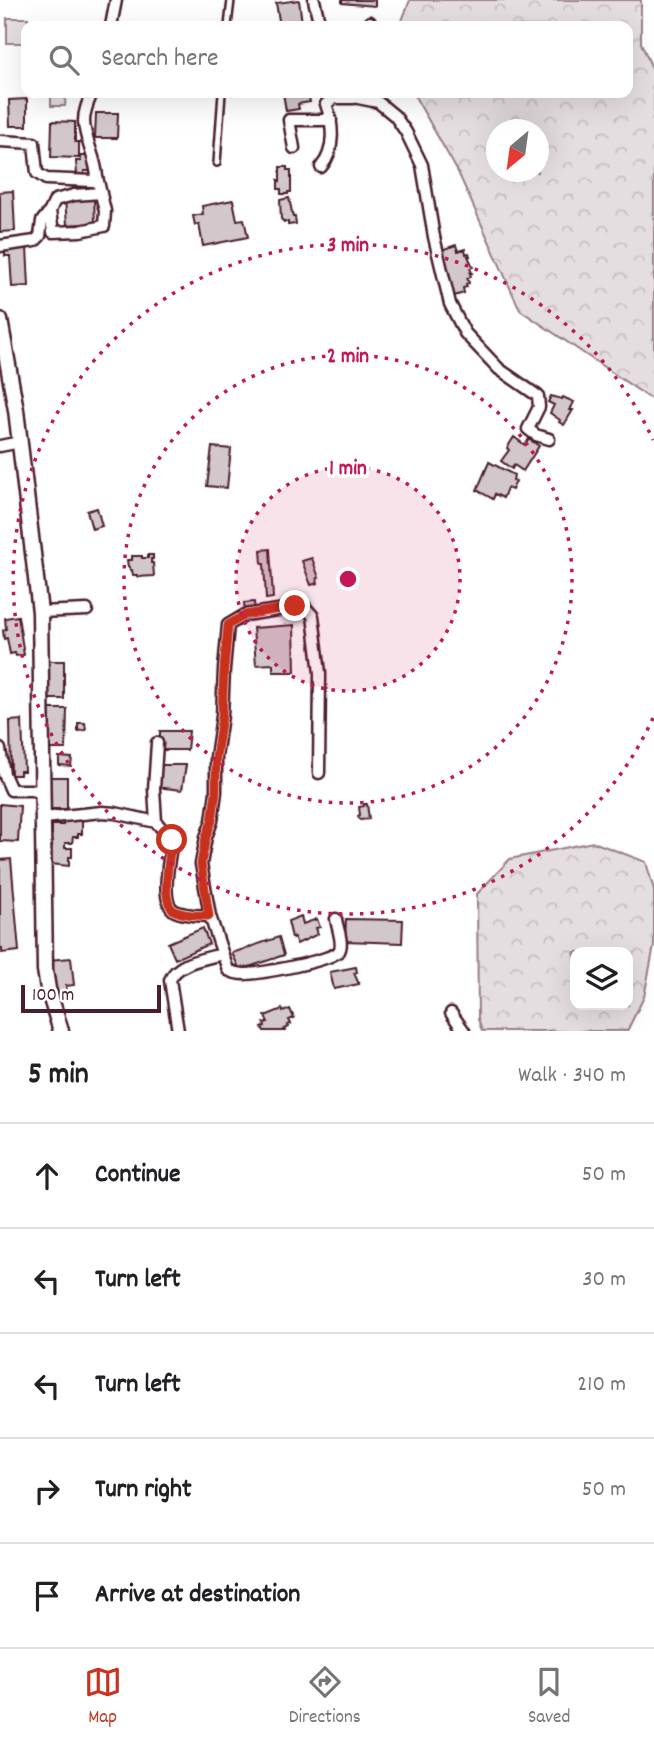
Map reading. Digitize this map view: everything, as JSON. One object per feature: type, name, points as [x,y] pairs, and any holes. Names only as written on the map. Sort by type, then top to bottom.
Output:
[{"type":"main road","points":[[0,320],[16,410],[40,612],[45,970],[61,1031]]},
{"type":"street","points":[[112,21],[116,0]]},
{"type":"street","points":[[314,0],[319,21]]},
{"type":"street","points":[[50,211],[54,232],[104,226],[105,211],[97,168],[84,120],[90,98]]},
{"type":"street","points":[[321,167],[327,160],[332,135],[326,103],[334,98],[358,98],[378,102],[395,116],[422,165],[434,237],[450,303],[466,333],[499,369],[537,396],[539,407],[528,429],[548,439]]},
{"type":"street","points":[[294,148],[289,120],[331,120]]},
{"type":"street","points":[[0,141],[34,143],[37,173],[46,179],[93,181],[97,177]]},
{"type":"street","points":[[0,246],[35,241],[40,236],[42,222],[55,200],[101,193]]},
{"type":"street","points":[[0,446],[20,442]]},
{"type":"street","points":[[319,773],[320,673],[313,616],[304,606],[245,615],[228,625],[222,716],[216,757],[216,792],[201,864],[209,916],[229,970],[240,974],[295,966],[333,956],[341,947],[336,919]]},
{"type":"street","points":[[40,612],[87,610]]},
{"type":"street","points":[[156,822],[154,789],[157,743]]},
{"type":"street","points":[[0,750],[10,790],[41,792]]},
{"type":"street","points":[[43,818],[102,811],[156,822],[172,840],[166,893],[171,908],[177,912],[209,916]]},
{"type":"street","points":[[178,1031],[170,980],[172,975],[190,963],[222,954]]},
{"type":"street","points":[[451,1013],[464,1031]]},
{"type":"lane","points":[[229,21],[231,0]]},
{"type":"lane","points":[[217,163],[222,98]]},
{"type":"green space","points":[[410,0],[641,0],[641,43],[654,73],[654,401],[520,310],[458,172],[416,98],[633,98],[633,21],[402,21]]},
{"type":"green space","points":[[7,18],[28,18],[28,21],[21,21],[21,43],[7,43]]},
{"type":"green space","points":[[51,98],[66,98],[65,106],[51,106]]},
{"type":"green space","points":[[593,842],[646,862],[654,890],[654,946],[644,997],[627,1031],[482,1031],[478,1019],[477,894],[510,859]]},
{"type":"building","points":[[299,0],[302,21],[279,21],[276,3]]},
{"type":"building","points":[[342,0],[375,0],[375,6],[342,3]]},
{"type":"building","points":[[284,98],[309,98],[310,102],[298,104],[299,109],[286,111]]},
{"type":"building","points":[[27,99],[27,126],[10,126],[9,100]]},
{"type":"building","points":[[96,113],[118,113],[117,138],[95,138]]},
{"type":"building","points":[[52,121],[75,122],[75,142],[79,142],[79,158],[51,157]]},
{"type":"building","points":[[80,156],[92,156],[92,171],[84,171],[84,176],[77,176],[76,161],[81,161]]},
{"type":"building","points":[[280,167],[291,170],[291,192],[288,194],[281,194],[281,189],[278,189]]},
{"type":"building","points":[[13,191],[15,231],[0,232],[0,192]]},
{"type":"building","points":[[94,198],[95,223],[67,225],[65,200]]},
{"type":"building","points":[[289,198],[296,224],[288,225],[288,222],[281,219],[280,200]]},
{"type":"building","points":[[233,200],[237,220],[244,219],[248,237],[203,246],[199,224],[195,225],[193,216],[203,214],[202,206]]},
{"type":"building","points":[[456,245],[458,251],[465,249],[466,254],[469,253],[473,267],[470,268],[471,277],[467,278],[469,283],[463,288],[464,293],[451,297],[441,250]]},
{"type":"building","points":[[27,247],[29,286],[12,287],[10,256],[5,256],[5,248]]},
{"type":"building","points":[[551,396],[574,402],[570,410],[573,410],[564,425],[550,413],[554,405],[548,402]]},
{"type":"building","points":[[514,437],[525,445],[529,439],[539,446],[523,471],[514,465],[512,469],[501,461]]},
{"type":"building","points":[[212,447],[231,449],[227,488],[207,486]]},
{"type":"building","points":[[489,462],[514,475],[513,480],[516,481],[512,490],[507,488],[503,498],[495,494],[493,499],[477,490]]},
{"type":"building","points":[[97,508],[102,526],[92,529],[87,511]]},
{"type":"building","points":[[270,549],[273,598],[266,599],[261,550]]},
{"type":"building","points":[[148,555],[153,555],[151,563],[154,576],[133,575],[127,560],[132,560],[132,556],[148,558]]},
{"type":"building","points":[[312,558],[319,578],[318,583],[311,585],[302,561]]},
{"type":"building","points":[[254,602],[255,611],[245,612],[244,603]]},
{"type":"building","points":[[18,616],[24,655],[16,656],[15,653],[10,654],[3,630],[6,629],[5,618]]},
{"type":"building","points":[[294,625],[295,672],[273,672],[273,664],[256,665],[253,628]]},
{"type":"building","points":[[45,661],[64,661],[64,699],[46,699]]},
{"type":"building","points":[[49,709],[67,709],[66,749],[48,749]]},
{"type":"building","points":[[22,720],[24,771],[20,771],[20,775],[11,775],[10,721]]},
{"type":"building","points":[[78,723],[85,723],[86,730],[78,731]]},
{"type":"building","points":[[160,731],[189,731],[187,750],[160,750]]},
{"type":"building","points":[[59,757],[72,758],[71,766],[59,765]]},
{"type":"building","points":[[156,765],[186,765],[182,790],[156,787]]},
{"type":"building","points":[[49,777],[67,777],[67,809],[49,809]]},
{"type":"building","points":[[0,804],[20,806],[18,842],[0,841]]},
{"type":"building","points":[[367,804],[369,819],[360,820],[359,807]]},
{"type":"building","points":[[63,821],[82,821],[82,834],[73,837],[72,843],[65,843],[65,848],[72,848],[69,866],[50,864],[47,847],[52,847],[49,834],[52,834],[52,825],[63,825]]},
{"type":"building","points":[[11,859],[19,951],[2,953],[0,860]]},
{"type":"building","points":[[301,916],[303,924],[317,919],[320,927],[316,928],[318,934],[297,944],[294,937],[292,938],[288,921]]},
{"type":"building","points":[[346,919],[403,920],[402,943],[345,941]]},
{"type":"building","points":[[203,928],[209,944],[175,959],[168,943]]},
{"type":"building","points":[[279,937],[284,955],[240,970],[232,953]]},
{"type":"building","points":[[71,958],[74,985],[66,986],[66,993],[53,994],[48,960]]},
{"type":"building","points":[[356,967],[357,972],[354,973],[359,984],[334,989],[330,972]]},
{"type":"building","points":[[282,1009],[283,1012],[290,1009],[294,1018],[289,1020],[289,1027],[284,1029],[285,1031],[264,1031],[262,1027],[268,1022],[265,1016]]},
{"type":"route","points":[[172,840],[166,893],[169,904],[177,912],[209,916],[201,864],[216,792],[216,757],[222,716],[228,625],[245,615],[295,606]]}]
